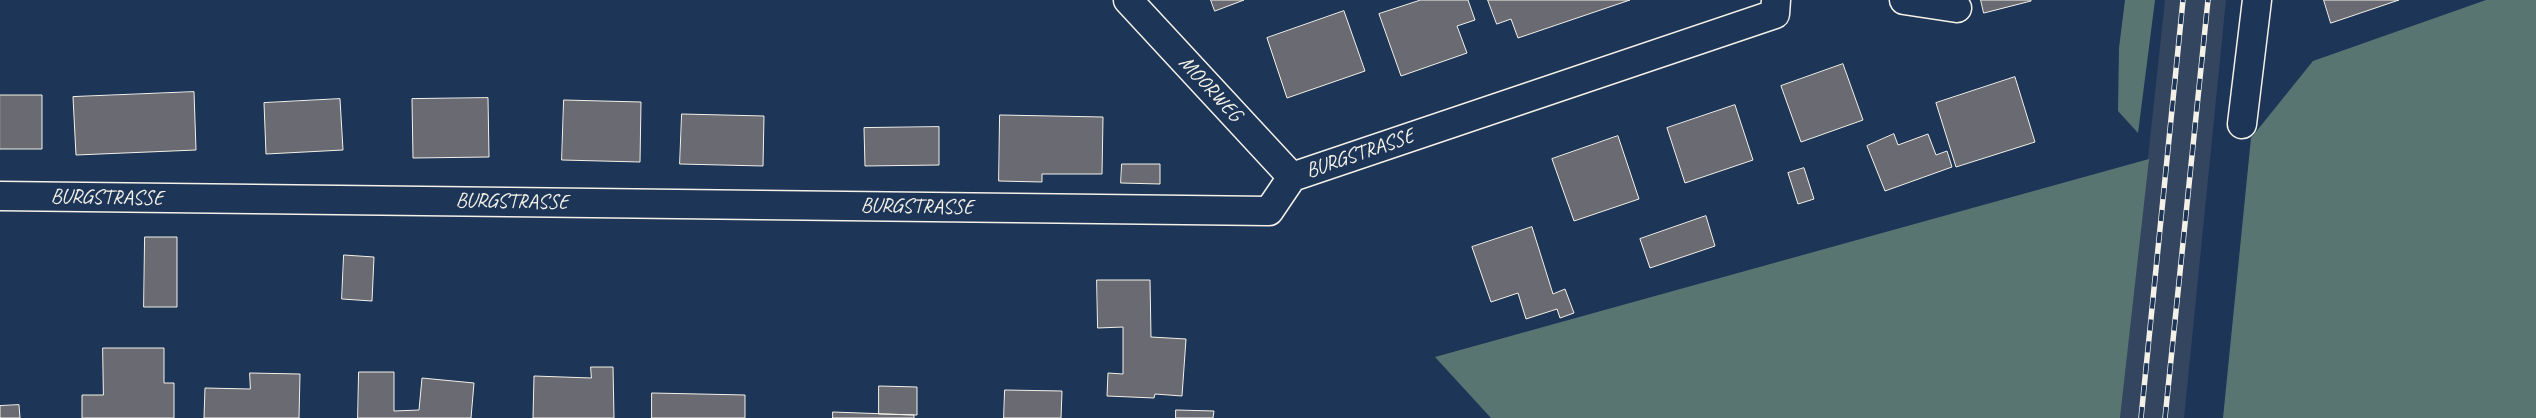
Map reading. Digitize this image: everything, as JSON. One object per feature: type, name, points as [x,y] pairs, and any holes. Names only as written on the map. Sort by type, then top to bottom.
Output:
[{"type":"street","name":"MOORWEG","points":[[1128,0],[1292,177]]},
{"type":"street","name":"BURGSTRASSE","points":[[0,196],[1269,211],[1292,177],[1775,14],[1776,0]]},
{"type":"street","points":[[1904,0],[1957,8]]},
{"type":"street","points":[[2242,124],[2257,0]]},
{"type":"shaded area","points":[[2165,0],[2226,0],[2184,418],[2120,418]]},
{"type":"green space","points":[[2125,0],[2155,0],[2138,133],[2118,111],[2119,48]]},
{"type":"green space","points":[[2486,0],[2536,0],[2536,418],[2223,418],[2251,138],[2313,61]]},
{"type":"green space","points":[[2149,159],[2120,418],[1491,418],[1435,357]]},
{"type":"building","points":[[1211,0],[1244,0],[1215,11]]},
{"type":"building","points":[[1421,0],[1468,0],[1475,20],[1457,26],[1467,53],[1401,76],[1379,14]]},
{"type":"building","points":[[1488,0],[1630,0],[1518,38],[1511,19],[1497,24]]},
{"type":"building","points":[[1981,0],[2031,0],[2031,1],[1984,13]]},
{"type":"building","points":[[2324,0],[2399,0],[2331,23]]},
{"type":"building","points":[[1344,11],[1365,71],[1287,98],[1267,38]]},
{"type":"building","points":[[1843,64],[1863,120],[1801,142],[1781,86]]},
{"type":"building","points":[[2015,77],[2035,142],[1956,167],[1936,103]]},
{"type":"building","points":[[194,92],[196,150],[76,155],[73,97]]},
{"type":"building","points":[[0,95],[42,95],[42,149],[0,149]]},
{"type":"building","points":[[488,98],[489,157],[413,158],[412,99]]},
{"type":"building","points":[[340,99],[343,150],[266,154],[264,103]]},
{"type":"building","points":[[564,100],[641,102],[640,162],[562,160]]},
{"type":"building","points":[[1735,105],[1753,160],[1685,183],[1667,128]]},
{"type":"building","points":[[682,114],[764,116],[763,166],[680,164]]},
{"type":"building","points":[[1000,115],[1103,117],[1102,174],[1042,174],[1042,182],[999,181]]},
{"type":"building","points":[[939,127],[939,165],[865,166],[864,128]]},
{"type":"building","points":[[1894,134],[1898,145],[1928,134],[1936,155],[1947,151],[1952,167],[1885,191],[1867,146]]},
{"type":"building","points":[[1618,136],[1639,199],[1574,221],[1552,159]]},
{"type":"building","points":[[1122,164],[1160,164],[1160,184],[1121,183]]},
{"type":"building","points":[[1804,168],[1814,199],[1798,204],[1788,173]]},
{"type":"building","points":[[1706,216],[1715,246],[1650,268],[1640,239]]},
{"type":"building","points":[[1532,227],[1553,294],[1565,289],[1574,313],[1560,318],[1557,309],[1526,319],[1518,293],[1491,302],[1472,247]]},
{"type":"building","points":[[145,237],[177,237],[177,307],[144,307]]},
{"type":"building","points":[[344,255],[374,257],[372,301],[342,299]]},
{"type":"building","points":[[1097,280],[1150,280],[1151,337],[1186,339],[1182,396],[1155,394],[1154,398],[1107,396],[1108,373],[1123,374],[1123,327],[1098,328]]},
{"type":"building","points":[[103,348],[164,348],[164,383],[174,383],[174,418],[82,418],[82,395],[103,395]]},
{"type":"building","points":[[591,367],[613,367],[614,418],[533,418],[534,376],[591,378]]},
{"type":"building","points":[[359,372],[394,372],[394,411],[419,410],[422,378],[474,383],[471,418],[358,418]]},
{"type":"building","points":[[250,373],[300,374],[299,418],[204,418],[205,388],[250,389]]},
{"type":"building","points":[[879,386],[917,387],[917,415],[879,414]]},
{"type":"building","points":[[1005,390],[1062,391],[1061,418],[1004,418]]},
{"type":"building","points":[[652,393],[745,395],[745,418],[652,418]]},
{"type":"building","points":[[19,405],[20,418],[0,418],[0,406]]},
{"type":"building","points":[[1176,410],[1214,411],[1213,418],[1176,418]]},
{"type":"building","points":[[833,412],[914,415],[914,418],[833,418]]},
{"type":"railway","points":[[2141,418],[2183,0]]},
{"type":"railway","points":[[2165,418],[2208,0]]}]
